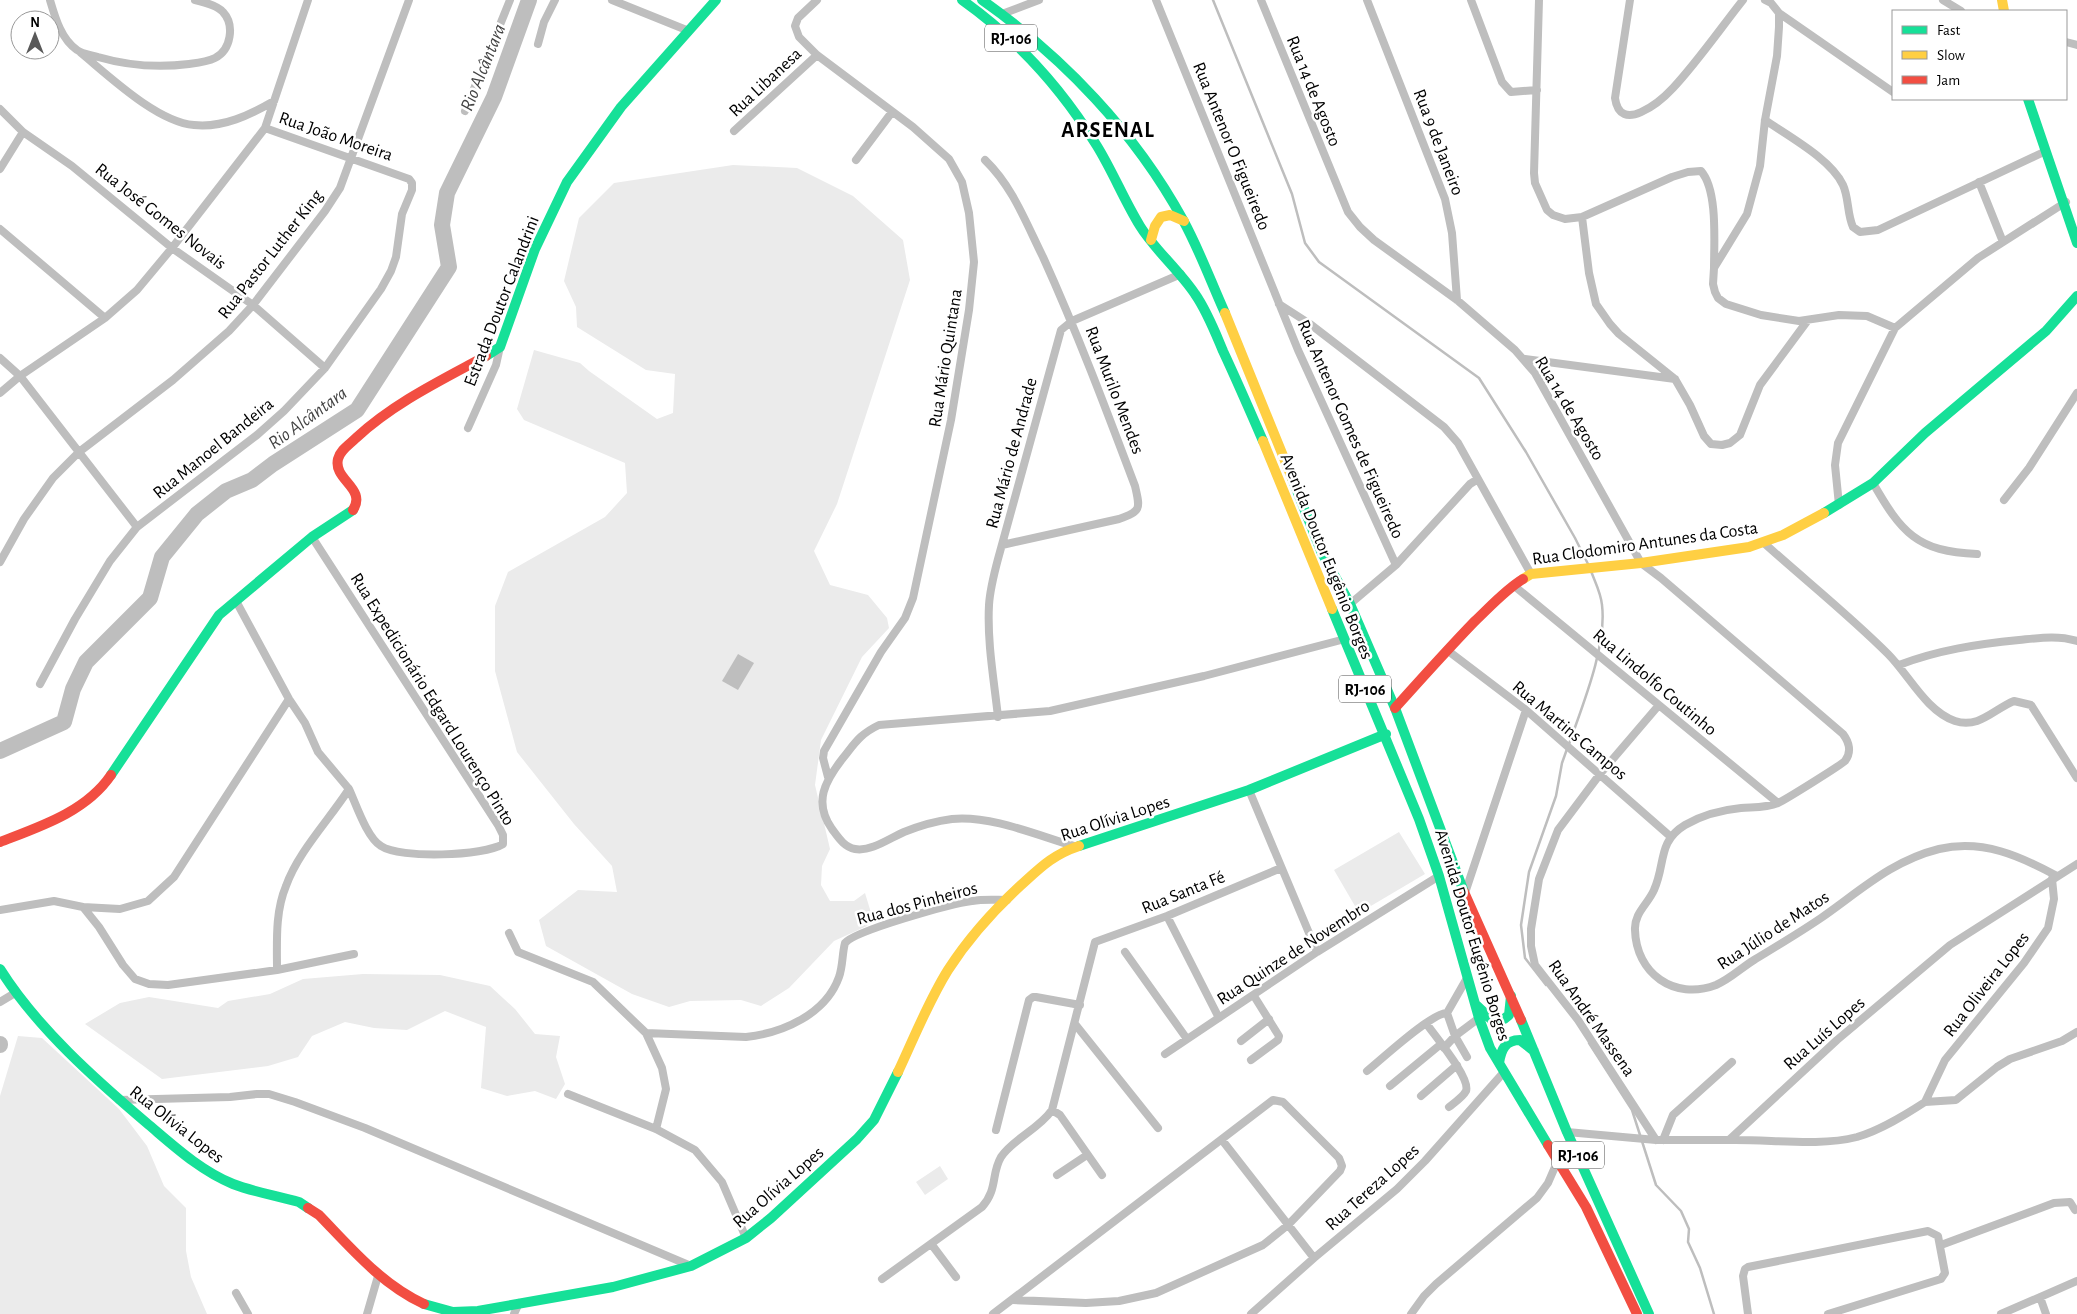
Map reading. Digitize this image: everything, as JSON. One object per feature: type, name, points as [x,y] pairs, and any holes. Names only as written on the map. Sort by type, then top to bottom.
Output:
[{"type":"main road","name":"Estrada Doutor Calandrini","points":[[500,347],[535,249],[567,182],[621,107],[716,0]]},
{"type":"main road","name":"Avenida Doutor Eugênio Borges","points":[[962,0],[986,17],[1020,47],[1053,84],[1094,141],[1131,211],[1151,240],[1181,274],[1196,295],[1214,330],[1248,406],[1386,734],[1419,819],[1439,876],[1479,1018],[1490,1048],[1586,1207],[1637,1314]]},
{"type":"main road","name":"Avenida Doutor Eugênio Borges","points":[[982,0],[1002,14],[1059,63],[1102,105],[1141,153],[1184,221],[1240,347],[1321,551],[1350,604],[1395,708],[1465,894],[1536,1053],[1567,1132],[1649,1314]]},
{"type":"main road","points":[[2028,100],[2066,202],[2077,243]]},
{"type":"main road","points":[[1151,240],[1154,224],[1163,216],[1172,215],[1184,221]]},
{"type":"main road","name":"Rua Clodomiro Antunes da Costa","points":[[1395,708],[1447,650],[1513,585],[1531,574],[1641,563],[1764,543],[1839,505],[1872,483],[1925,433],[2046,331],[2077,296]]},
{"type":"main road","points":[[0,842],[59,819],[92,797],[104,784],[219,615],[312,537],[353,510],[357,503],[356,492],[340,470],[338,463],[343,452],[364,430],[388,410],[492,354],[500,347]]},
{"type":"main road","name":"Rua Olívia Lopes","points":[[0,969],[15,992],[75,1058],[119,1100],[206,1170],[233,1184],[299,1202],[319,1215],[378,1276],[409,1297],[431,1307],[453,1312],[478,1310],[612,1287],[691,1266],[746,1238],[772,1218],[857,1139],[874,1120],[950,968],[972,938],[1007,900],[1059,853],[1249,790],[1386,734]]},
{"type":"main road","points":[[1476,1005],[1492,1019],[1504,1019],[1509,1015],[1511,995]]},
{"type":"main road","points":[[1502,1068],[1501,1051],[1511,1041],[1524,1042],[1536,1053]]},
{"type":"street","points":[[50,0],[63,34],[78,51],[149,107],[170,117],[192,125],[212,125],[251,115],[274,101]]},
{"type":"street","points":[[78,51],[138,66],[176,66],[216,58],[227,47],[230,34],[229,21],[222,11],[207,3],[195,0]]},
{"type":"street","points":[[0,392],[20,376],[105,318],[137,290],[172,248],[265,128],[308,0]]},
{"type":"street","name":"Rua Pastor Luther King","points":[[0,562],[24,519],[53,478],[79,452],[173,380],[229,331],[252,305],[325,211],[340,188],[409,0]]},
{"type":"street","points":[[465,111],[510,0]]},
{"type":"street","points":[[538,44],[544,22],[556,0]]},
{"type":"street","points":[[612,0],[689,31]]},
{"type":"street","name":"Rua Mário Quintana","points":[[817,0],[798,18],[795,26],[799,38],[817,55],[939,149],[954,166],[962,182],[969,214],[974,262],[951,420],[913,598],[905,618],[881,652],[824,751],[823,758],[828,777]]},
{"type":"street","points":[[1002,14],[1039,0]]},
{"type":"street","name":"Rua Antenor O Figueiredo","points":[[1156,0],[1280,304]]},
{"type":"street","name":"Rua 14 de Agosto","points":[[1261,0],[1348,212],[1374,240],[1457,300],[1525,359],[1535,373],[1641,563],[1843,734],[1850,748],[1845,761]]},
{"type":"street","name":"Rua 9 de Janeiro","points":[[1367,0],[1445,199],[1452,233],[1457,300]]},
{"type":"street","points":[[1471,0],[1506,88],[1511,92],[1538,90]]},
{"type":"street","points":[[1539,0],[1538,90],[1533,162],[1535,183],[1547,210],[1553,215],[1565,219],[1582,217],[1672,177],[1688,172],[1701,171],[1707,179],[1711,199],[1713,284],[1718,298],[1726,304],[1761,315],[1793,320],[1808,320],[1839,315],[1867,316],[1895,328]]},
{"type":"street","points":[[1630,0],[1615,98],[1616,106],[1620,113],[1626,115],[1644,111],[1672,88],[1743,0]]},
{"type":"street","points":[[1765,0],[1771,3],[1779,13],[1892,91]]},
{"type":"street","points":[[1943,0],[1959,10]]},
{"type":"street","points":[[1714,268],[1739,229],[1752,198],[1760,166],[1765,120],[1779,40],[1779,13]]},
{"type":"street","name":"Rua Libanesa","points":[[734,131],[817,55]]},
{"type":"street","name":"Rua José Gomes Novais","points":[[0,109],[22,132],[72,166],[172,248],[252,305],[325,368]]},
{"type":"street","points":[[856,160],[892,112]]},
{"type":"street","points":[[1765,120],[1796,140],[1824,163],[1836,176],[1843,185],[1853,227],[1860,232],[1878,230],[2046,151]]},
{"type":"street","name":"Rua João Moreira","points":[[265,128],[398,173]]},
{"type":"street","points":[[0,169],[22,132]]},
{"type":"street","name":"Rua Murilo Mendes","points":[[985,160],[1005,181],[1072,321],[1136,486],[1139,506],[1136,512],[1119,519],[1002,545]]},
{"type":"street","name":"Rua Manoel Bandeira","points":[[40,684],[110,561],[137,527],[284,412],[325,368],[381,289],[391,271],[396,256],[402,214],[413,186],[409,179],[398,173]]},
{"type":"street","points":[[1979,182],[2003,242]]},
{"type":"street","points":[[1839,505],[1835,465],[1838,443],[1895,328],[1978,258],[2066,202]]},
{"type":"street","points":[[1582,217],[1589,273],[1596,304],[1614,329],[1676,379],[1706,440],[1716,445],[1730,444],[1740,435],[1760,385],[1808,320]]},
{"type":"street","points":[[0,229],[105,318]]},
{"type":"street","points":[[1072,321],[1181,274]]},
{"type":"street","points":[[1280,304],[1310,324],[1444,427],[1458,443],[1531,574]]},
{"type":"street","name":"Rua Antenor Gomes de Figueiredo","points":[[1280,304],[1396,565]]},
{"type":"street","name":"Rua Mário de Andrade","points":[[998,717],[989,604],[1002,545],[1061,330],[1072,321]]},
{"type":"street","name":"Estrada Doutor Calandrini","points":[[468,428],[496,365],[500,347]]},
{"type":"street","points":[[0,358],[20,376],[137,527]]},
{"type":"street","points":[[1525,359],[1676,379]]},
{"type":"street","points":[[2004,500],[2029,468],[2077,394]]},
{"type":"street","points":[[1350,604],[1396,565],[1470,484],[1478,479]]},
{"type":"street","points":[[1872,483],[1893,516],[1915,538],[1940,550],[1953,553],[1977,554]]},
{"type":"street","name":"Rua Expedicionário Edgard Lourenço Pinto","points":[[312,537],[498,825],[504,835],[502,844],[492,848],[469,852],[432,855],[392,851],[380,846],[371,835],[349,789]]},
{"type":"street","points":[[1764,543],[1899,665],[1926,700],[1944,715],[1956,721],[1977,722],[2014,701],[2031,704],[2077,778]]},
{"type":"street","name":"Rua Lindolfo Coutinho","points":[[1513,585],[1778,803]]},
{"type":"street","points":[[236,601],[289,700],[305,723],[318,752],[349,789],[292,870],[285,888],[277,923],[277,970]]},
{"type":"street","points":[[1899,665],[1924,656],[1975,644],[2059,637],[2077,641]]},
{"type":"street","points":[[1077,847],[977,818],[951,819],[933,823],[906,832],[870,848],[853,849],[844,844],[826,820],[823,808],[823,794],[828,777],[865,732],[879,726],[890,723],[998,717],[1050,711],[1204,676],[1345,639]]},
{"type":"street","name":"Rua Martins Campos","points":[[1447,650],[1526,710],[1672,837]]},
{"type":"street","points":[[0,910],[54,901],[83,907],[120,909],[148,902],[174,877],[289,700]]},
{"type":"street","name":"Rua André Massena","points":[[1659,704],[1600,774],[1558,830],[1546,857],[1534,902],[1531,946],[1535,965],[1578,1020],[1659,1140]]},
{"type":"street","points":[[1465,894],[1526,710]]},
{"type":"street","name":"Rua Júlio de Matos","points":[[1845,761],[1778,803],[1709,814],[1685,825],[1672,837],[1664,848],[1660,873],[1654,892],[1637,916],[1635,928],[1637,948],[1641,960],[1647,968],[1668,985],[1696,990],[1714,986],[1795,936],[1887,870],[1922,854],[1941,849],[1966,846],[1993,848],[2023,858],[2055,878]]},
{"type":"street","points":[[1249,790],[1317,952]]},
{"type":"street","name":"Rua Luís Lopes","points":[[1729,1140],[1844,1034],[1950,945],[2077,864]]},
{"type":"street","name":"Rua Santa Fé","points":[[1080,1005],[1095,942],[1166,916],[1281,868]]},
{"type":"street","name":"Rua Quinze de Novembro","points":[[1165,1054],[1317,952],[1439,876]]},
{"type":"street","name":"Rua Oliveira Lopes","points":[[1926,1102],[1945,1060],[2024,963],[2048,928],[2054,899],[2055,878]]},
{"type":"street","name":"Rua dos Pinheiros","points":[[646,1033],[759,1036],[800,1021],[826,1001],[839,978],[845,943],[854,936],[875,928],[970,901],[1007,900]]},
{"type":"street","points":[[83,907],[99,927],[122,966],[135,979],[149,984],[168,986],[277,970],[354,954]]},
{"type":"street","points":[[1166,916],[1219,1018]]},
{"type":"street","points":[[509,932],[518,952],[593,982],[646,1033],[662,1068],[666,1089],[656,1129]]},
{"type":"street","points":[[1125,952],[1187,1039]]},
{"type":"street","points":[[1367,1071],[1426,1023],[1438,1015],[1447,1013],[1468,976]]},
{"type":"street","points":[[2,1000],[15,992]]},
{"type":"street","points":[[882,1280],[982,1207],[990,1197],[1001,1158],[1012,1146],[1042,1123],[1052,1110],[1080,1005],[1036,996],[1029,1000],[996,1130]]},
{"type":"street","points":[[1252,1060],[1278,1040],[1278,1032],[1254,996]]},
{"type":"street","points":[[1447,1013],[1455,1036],[1467,1057]]},
{"type":"street","points":[[1390,1086],[1479,1018]]},
{"type":"street","points":[[1241,1041],[1269,1019]]},
{"type":"street","points":[[1426,1023],[1457,1065],[1466,1082],[1466,1090],[1449,1107]]},
{"type":"street","points":[[1074,1024],[1158,1128]]},
{"type":"street","points":[[1567,1132],[1659,1140],[1820,1141],[1858,1136],[1904,1116],[1926,1102],[1956,1100],[1997,1066],[2077,1032]]},
{"type":"street","points":[[1659,1140],[1673,1115],[1732,1062]]},
{"type":"street","points":[[1421,1096],[1457,1065]]},
{"type":"street","name":"Rua Tereza Lopes","points":[[1252,1314],[1314,1258],[1404,1182],[1425,1161],[1502,1068]]},
{"type":"street","points":[[119,1100],[269,1094],[365,1128],[691,1266]]},
{"type":"street","points":[[568,1094],[656,1129],[695,1150],[722,1182],[746,1238]]},
{"type":"street","points":[[993,1314],[1270,1102],[1279,1100],[1283,1102],[1339,1158],[1342,1166],[1340,1171],[1288,1225],[1263,1245],[1156,1293],[1139,1298],[1086,1303],[1013,1300]]},
{"type":"street","points":[[1052,1110],[1060,1115],[1102,1175]]},
{"type":"street","points":[[1222,1140],[1314,1258]]},
{"type":"street","points":[[1058,1175],[1087,1155]]},
{"type":"street","points":[[1411,1314],[1424,1296],[1436,1284],[1537,1198],[1548,1183],[1558,1160]]},
{"type":"street","points":[[1941,1245],[2054,1203],[2066,1201],[2072,1204],[2074,1210]]},
{"type":"street","points":[[1748,1314],[1742,1276],[1748,1267],[1928,1231],[1936,1234],[1941,1245],[1945,1273],[1941,1279],[1828,1314]]},
{"type":"street","points":[[932,1245],[956,1277]]},
{"type":"street","points":[[367,1314],[378,1276]]},
{"type":"street","points":[[2001,1314],[2077,1281]]},
{"type":"street","points":[[236,1293],[248,1314]]},
{"type":"street","points":[[2040,1297],[2046,1314]]},
{"type":"street","points":[[514,1314],[519,1303]]},
{"type":"shaded area","points":[[733,165],[797,168],[853,196],[903,240],[910,280],[837,504],[814,551],[830,585],[868,595],[887,618],[889,628],[862,657],[821,740],[815,785],[830,849],[822,866],[821,885],[830,901],[854,901],[865,893],[872,916],[867,926],[834,941],[789,988],[761,1006],[741,1000],[690,1001],[669,1007],[632,994],[546,946],[539,920],[578,890],[617,892],[612,866],[574,824],[517,752],[495,671],[495,606],[508,572],[605,517],[627,493],[625,463],[524,420],[517,409],[534,350],[580,363],[657,419],[673,413],[675,374],[646,370],[577,327],[576,307],[564,281],[579,218],[614,183]]},
{"type":"shaded area","points":[[738,654],[754,663],[738,690],[722,681]]},
{"type":"shaded area","points":[[1399,832],[1425,874],[1359,913],[1334,870]]},
{"type":"shaded area","points":[[363,974],[440,975],[490,986],[515,1009],[535,1034],[560,1036],[556,1057],[565,1084],[556,1099],[535,1091],[507,1096],[481,1088],[486,1027],[445,1011],[407,1030],[374,1028],[345,1022],[312,1036],[298,1057],[268,1066],[162,1079],[85,1024],[120,1003],[149,997],[218,1008],[228,1001],[270,994],[303,979]]},
{"type":"shaded area","points":[[18,1036],[42,1038],[119,1109],[147,1146],[164,1186],[186,1208],[186,1251],[191,1277],[207,1314],[0,1314],[0,1096]]},
{"type":"shaded area","points":[[940,1166],[948,1179],[925,1195],[916,1182]]},
{"type":"waterway","name":"Rio Alcântara","points":[[0,751],[64,722],[73,689],[86,662],[150,598],[162,557],[197,514],[226,491],[252,480],[273,464],[357,410],[449,267],[442,225],[447,193],[494,97],[529,0]]},
{"type":"waterway","points":[[1213,0],[1292,194],[1305,243],[1319,262],[1479,378],[1526,452],[1589,566]]},
{"type":"waterway","points":[[1569,744],[1593,675],[1601,638],[1603,621],[1601,601],[1591,571]]},
{"type":"waterway","points":[[1546,985],[1525,958],[1521,925],[1529,872],[1556,796],[1562,763],[1567,749]]},
{"type":"waterway","points":[[1589,1043],[1632,1110],[1656,1185],[1681,1211],[1689,1229],[1688,1242],[1700,1268],[1714,1314]]},
{"type":"traffic: fast","points":[[486,356],[500,347],[535,249],[567,182],[621,107],[716,0]]},
{"type":"traffic: fast","points":[[962,0],[1020,48],[1053,85],[1083,125],[1103,156],[1140,226],[1152,243],[1189,285],[1203,307],[1263,441]]},
{"type":"traffic: fast","points":[[982,0],[1012,22],[1069,71],[1120,127],[1143,157],[1183,220],[1225,313]]},
{"type":"traffic: fast","points":[[2028,100],[2077,243]]},
{"type":"traffic: fast","points":[[1824,513],[1873,483],[1925,433],[2046,331],[2077,296]]},
{"type":"traffic: fast","points":[[1292,478],[1321,551],[1350,604],[1395,708],[1464,892]]},
{"type":"traffic: fast","points":[[111,775],[219,615],[312,537],[353,510]]},
{"type":"traffic: fast","points":[[1332,609],[1419,819],[1439,876],[1479,1018],[1490,1048],[1548,1145]]},
{"type":"traffic: fast","points":[[1079,846],[1249,790],[1386,734]]},
{"type":"traffic: fast","points":[[0,969],[31,1012],[68,1052],[109,1090],[189,1158],[221,1179],[257,1192],[299,1202],[308,1208]]},
{"type":"traffic: fast","points":[[1476,1005],[1491,1019],[1504,1019],[1509,1015],[1511,996]]},
{"type":"traffic: fast","points":[[1521,1020],[1567,1132],[1649,1314]]},
{"type":"traffic: fast","points":[[1499,1063],[1501,1054],[1507,1044],[1515,1040],[1520,1040],[1534,1051]]},
{"type":"traffic: fast","points":[[424,1304],[453,1312],[478,1311],[613,1287],[691,1266],[746,1238],[771,1218],[857,1139],[874,1120],[898,1072]]},
{"type":"traffic: slow","points":[[2002,0],[2004,10]]},
{"type":"traffic: slow","points":[[1151,240],[1155,226],[1161,217],[1170,215],[1184,221]]},
{"type":"traffic: slow","points":[[1225,313],[1292,478]]},
{"type":"traffic: slow","points":[[1263,441],[1332,609]]},
{"type":"traffic: slow","points":[[1523,579],[1531,574],[1641,563],[1749,547],[1783,535],[1824,513]]},
{"type":"traffic: slow","points":[[898,1072],[941,982],[972,936],[1000,905],[1040,868],[1061,854],[1079,846]]},
{"type":"traffic: jam","points":[[353,510],[356,496],[340,473],[338,466],[338,459],[343,450],[371,425],[402,403],[486,356]]},
{"type":"traffic: jam","points":[[1395,708],[1474,622],[1504,593],[1523,579]]},
{"type":"traffic: jam","points":[[0,842],[46,824],[75,809],[101,788],[111,775]]},
{"type":"traffic: jam","points":[[1464,892],[1521,1020]]},
{"type":"traffic: jam","points":[[1548,1145],[1586,1207],[1637,1314]]},
{"type":"traffic: jam","points":[[308,1208],[319,1215],[380,1276],[408,1296],[424,1304]]},
{"type":"district","name":"ARSENAL","points":[[1108,129]]}]
